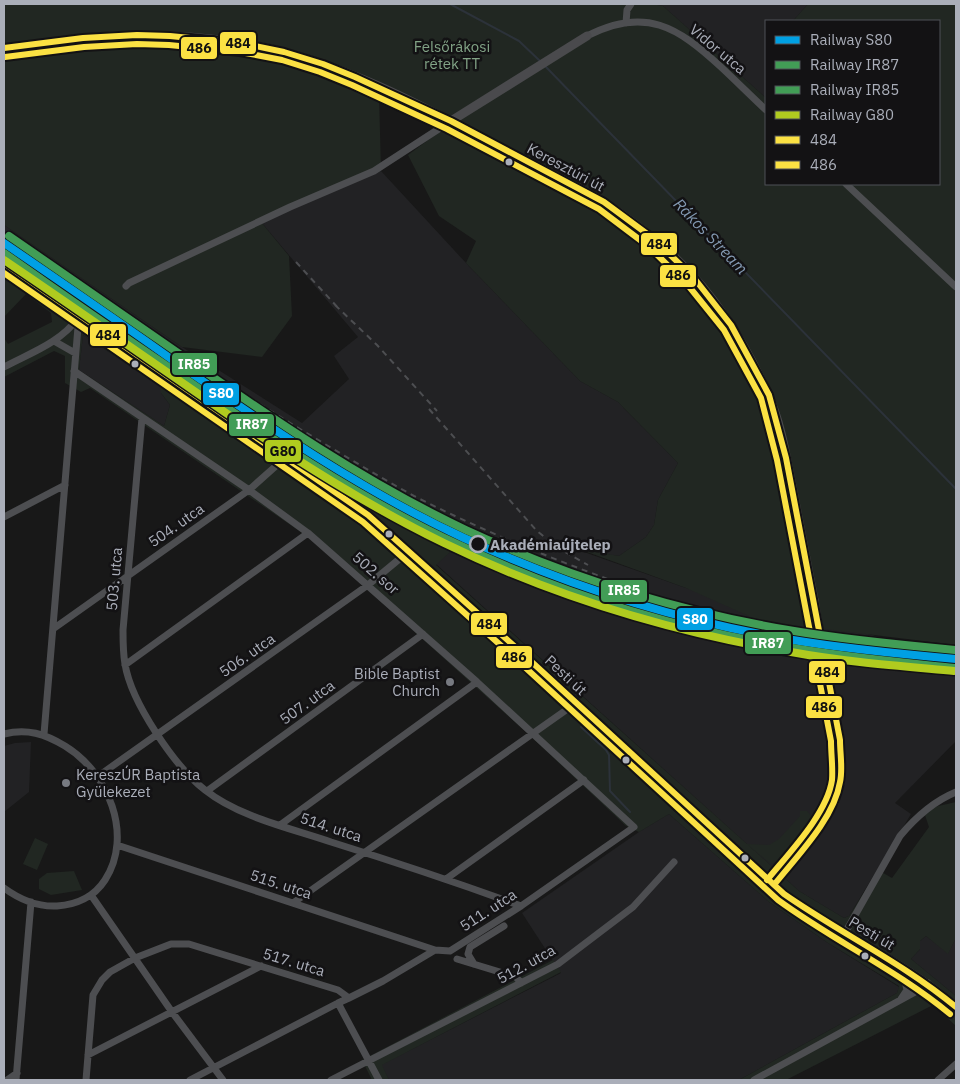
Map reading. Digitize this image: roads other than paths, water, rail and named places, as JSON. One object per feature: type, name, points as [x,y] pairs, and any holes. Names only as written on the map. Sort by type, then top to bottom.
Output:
[{"type":"main road","name":"Keresztúri út","points":[[4,48],[83,38],[137,35],[170,36],[241,43],[284,52],[323,64],[381,88],[451,121],[604,202],[627,218],[673,256],[706,292],[731,325],[769,396],[786,458],[840,740],[840,783],[834,803],[825,818],[774,885]]},
{"type":"main road","points":[[451,121],[587,36]]},
{"type":"main road","points":[[465,113],[462,119],[463,124],[472,132]]},
{"type":"main road","name":"Pesti út","points":[[4,263],[368,515],[774,885],[798,905],[928,983],[956,1007]]},
{"type":"street","points":[[626,23],[627,10],[631,4]]},
{"type":"street","name":"Vidor utca","points":[[587,36],[605,27],[642,22],[682,34],[765,109]]},
{"type":"street","points":[[126,286],[290,207],[374,171],[451,121]]},
{"type":"street","points":[[847,185],[956,287]]},
{"type":"street","points":[[4,367],[54,341],[69,328],[79,315]]},
{"type":"street","points":[[44,734],[79,315]]},
{"type":"street","points":[[54,341],[75,353]]},
{"type":"street","name":"502. sor","points":[[74,372],[249,490],[308,533],[477,682],[634,827]]},
{"type":"street","name":"503. utca","points":[[142,418],[123,630],[125,665],[135,697],[158,735]]},
{"type":"street","name":"504. utca","points":[[53,628],[249,490],[286,457]]},
{"type":"street","points":[[4,517],[66,486]]},
{"type":"street","points":[[125,665],[308,533]]},
{"type":"street","name":"506. utca","points":[[97,777],[368,585],[409,551]]},
{"type":"street","name":"507. utca","points":[[207,791],[423,634]]},
{"type":"street","points":[[280,825],[477,682]]},
{"type":"street","points":[[293,903],[576,703]]},
{"type":"street","points":[[4,734],[25,731],[44,734],[82,758],[97,777],[110,800],[117,829],[115,857],[109,874],[101,887],[76,903],[64,906],[49,906],[31,902],[4,888]]},
{"type":"street","name":"514. utca","points":[[158,735],[191,778],[207,791],[234,808],[521,906]]},
{"type":"street","points":[[446,879],[584,780]]},
{"type":"street","points":[[846,933],[900,836],[928,808],[956,792]]},
{"type":"street","name":"511. utca","points":[[349,998],[383,981],[435,950],[450,951],[521,906],[634,827]]},
{"type":"street","name":"515. utca","points":[[117,845],[435,950]]},
{"type":"street","name":"512. utca","points":[[331,1080],[558,964],[633,907],[674,862]]},
{"type":"street","points":[[91,895],[172,1012],[222,1080]]},
{"type":"street","points":[[7,1080],[17,1077],[31,902]]},
{"type":"street","name":"511. utca","points":[[474,964],[468,954],[470,947],[504,926]]},
{"type":"street","name":"517. utca","points":[[86,1080],[93,995],[102,980],[110,972],[135,958],[171,944],[183,943],[261,966],[338,990],[349,998]]},
{"type":"street","points":[[457,959],[516,977],[521,983]]},
{"type":"street","points":[[88,1055],[261,966]]},
{"type":"street","points":[[901,1000],[907,990],[902,968]]},
{"type":"street","points":[[754,1080],[901,1000],[928,983]]},
{"type":"street","points":[[190,1080],[349,998]]},
{"type":"street","points":[[338,1003],[379,1080]]},
{"type":"street","points":[[938,1080],[956,1064]]},
{"type":"waterway","name":"Rákos Stream","points":[[450,4],[519,41],[540,61]]},
{"type":"waterway","name":"Rákos Stream","points":[[545,66],[956,489]]},
{"type":"waterway","points":[[541,686],[559,702]]},
{"type":"waterway","points":[[581,727],[609,755],[610,791],[630,812]]},
{"type":"railway","points":[[4,232],[185,355],[295,426],[414,496],[481,528],[617,582],[673,602],[718,614],[819,634],[956,651]]},
{"type":"railway","points":[[296,262],[340,310]]},
{"type":"railway","points":[[335,305],[377,345],[437,411]]},
{"type":"railway","points":[[429,409],[537,531],[558,548],[588,565]]},
{"type":"rail line","name":"IR85","points":[[9,236],[319,448],[391,491],[466,530],[586,578],[710,614],[814,634],[956,650]]},
{"type":"rail line","name":"S80","points":[[4,243],[315,456],[388,499],[464,538],[543,572],[625,600],[708,623],[813,643],[956,659]]},
{"type":"rail line","name":"IR87","points":[[4,253],[310,463],[383,506],[498,563],[578,594],[702,630],[808,651],[955,668]]},
{"type":"rail line","name":"G80","points":[[4,260],[226,413],[306,465],[388,514],[485,562],[570,596],[658,623],[702,634],[791,652],[872,663],[954,671]]},
{"type":"place","name":"Akadémiaújtelep","points":[[478,544]]},
{"type":"place","name":"Bible Baptist Church","points":[[450,682]]},
{"type":"place","name":"KereszÚR Baptista Gyülekezet","points":[[66,783]]},
{"type":"park label","name":"Felsőrákosi rétek TT","points":[[452,54]]}]
